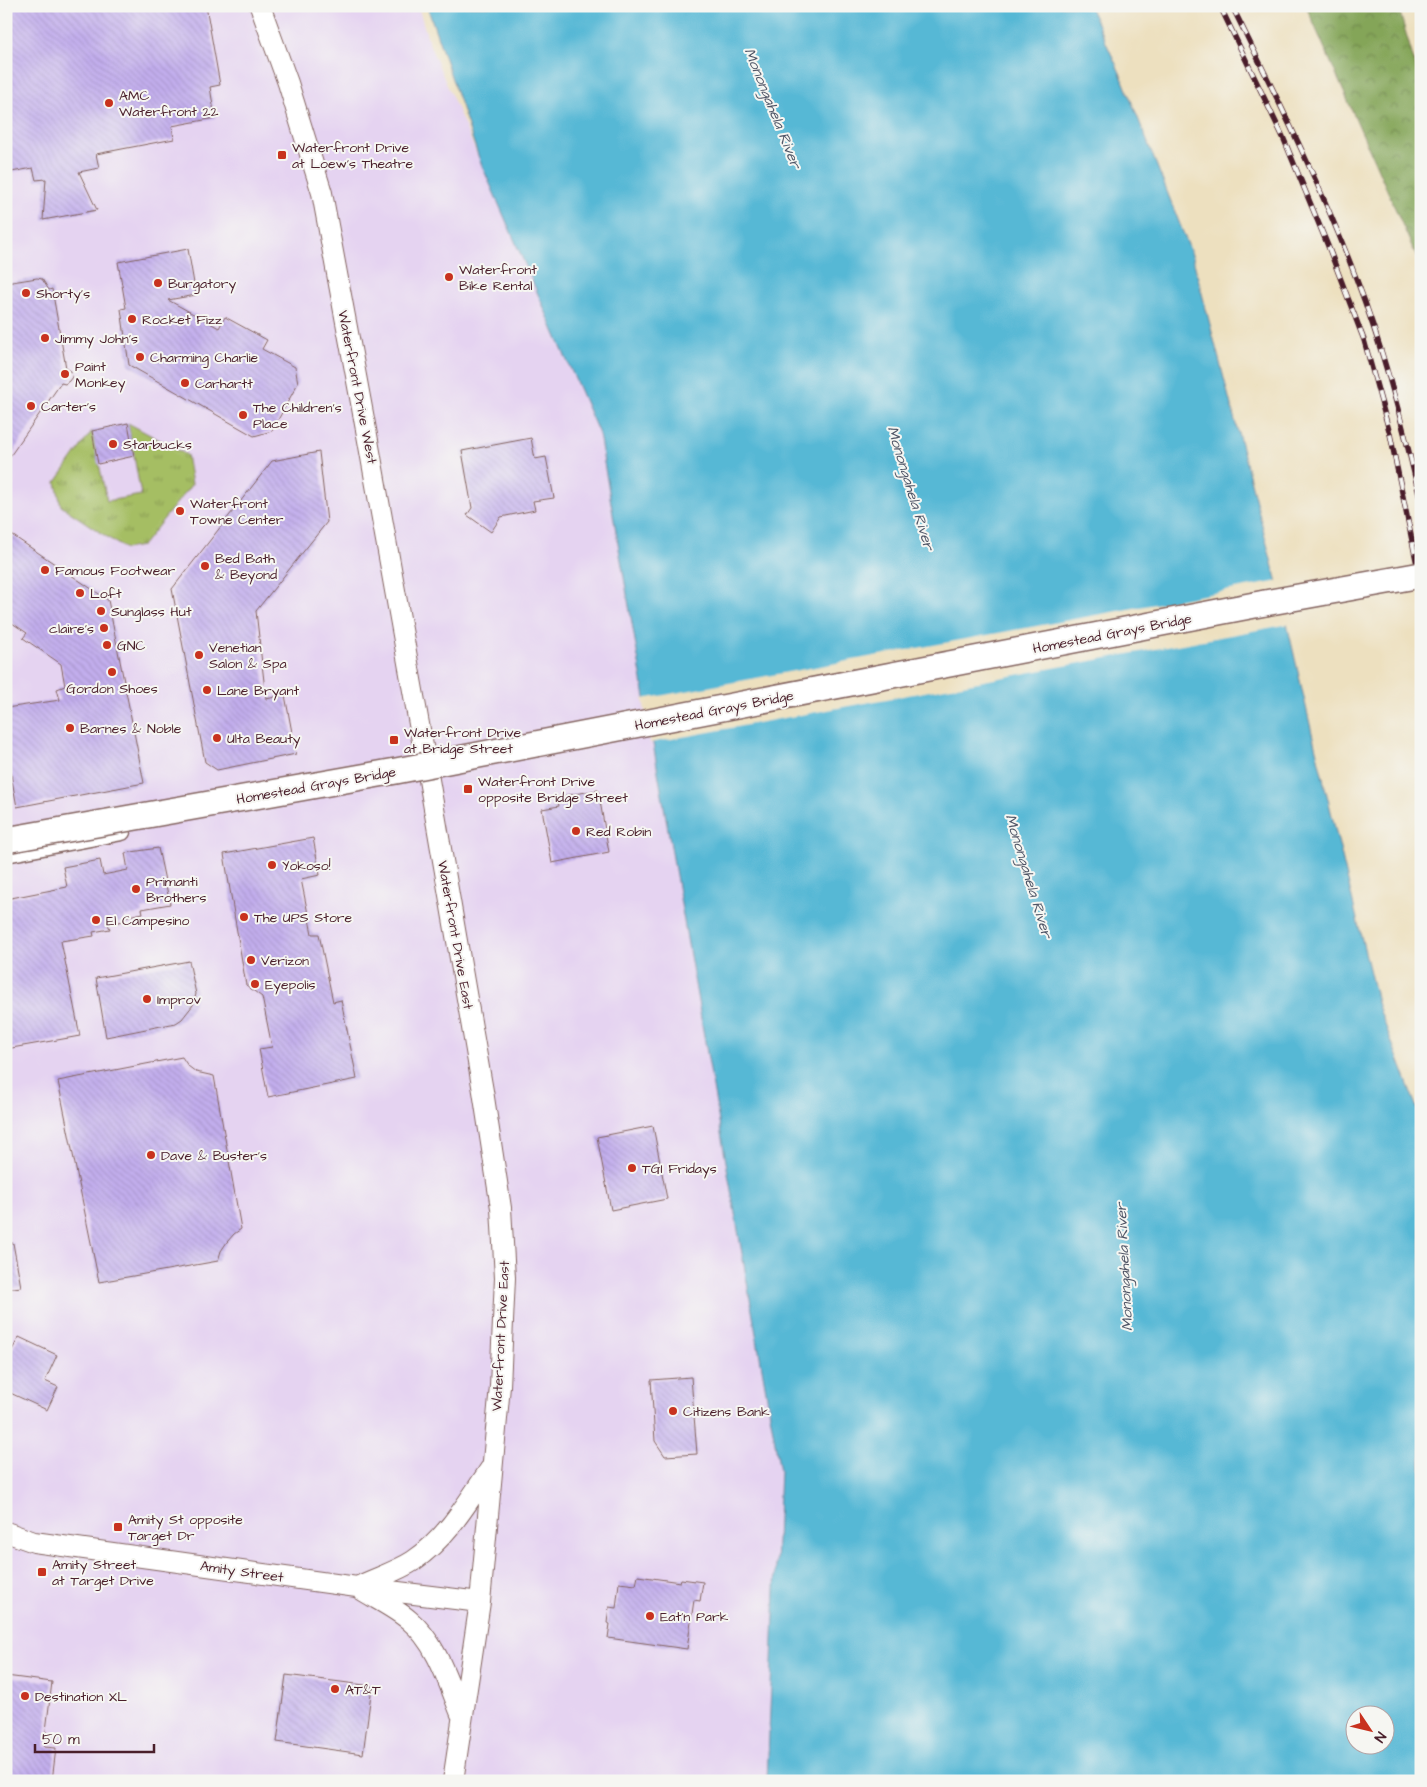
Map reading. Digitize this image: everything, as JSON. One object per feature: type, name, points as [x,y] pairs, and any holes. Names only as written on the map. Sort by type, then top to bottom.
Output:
[{"type":"main road","name":"Homestead Grays Bridge","points":[[6,840],[396,771],[1421,575]]},
{"type":"street","name":"Waterfront Drive West","points":[[260,6],[288,82],[322,193],[368,435],[428,774]]},
{"type":"street","points":[[6,854],[192,818],[362,789],[428,774]]},
{"type":"street","name":"Waterfront Drive East","points":[[428,774],[483,1091],[501,1216],[505,1278],[500,1386],[480,1602],[453,1781]]},
{"type":"street","points":[[357,1587],[412,1561],[436,1542],[450,1528],[492,1467]]},
{"type":"street","name":"Amity Street","points":[[6,1532],[34,1542],[357,1587],[480,1602]]},
{"type":"street","points":[[357,1587],[410,1620],[426,1639],[443,1667],[462,1716]]},
{"type":"shaded area","points":[[6,6],[418,6],[430,46],[599,434],[780,1471],[767,1781],[6,1781]]},
{"type":"green space","points":[[1306,6],[1398,6],[1421,85],[1421,267]]},
{"type":"green space","points":[[128,423],[187,455],[192,484],[142,546],[125,549],[61,506],[56,482],[92,431],[107,501],[141,495]]},
{"type":"water","name":"Monongahela River","points":[[427,6],[1089,6],[1121,75],[1192,255],[1282,602],[1378,1006],[1421,1119],[1421,1781],[767,1781],[780,1471],[599,434],[480,161]]},
{"type":"pier","points":[[1279,581],[1290,624],[650,743],[643,699]]},
{"type":"building","name":"AMC Waterfront 22","points":[[6,6],[206,6],[220,85],[210,87],[215,118],[172,126],[174,139],[96,154],[99,168],[79,172],[97,210],[43,220],[46,179],[36,180],[33,168],[6,173]]},
{"type":"building","points":[[188,249],[196,295],[168,300],[219,328],[225,317],[267,340],[262,349],[295,367],[298,383],[272,431],[254,436],[129,365],[121,309],[126,308],[118,262]]},
{"type":"building","points":[[37,278],[42,279],[49,290],[52,289],[66,368],[71,371],[72,377],[65,384],[61,383],[6,462],[6,283]]},
{"type":"building","name":"Starbucks","points":[[128,423],[134,456],[98,464],[92,431]]},
{"type":"building","points":[[531,438],[535,459],[546,457],[554,498],[533,501],[535,510],[501,517],[491,532],[467,515],[472,508],[462,451]]},
{"type":"building","points":[[319,452],[327,522],[256,611],[266,699],[285,695],[296,754],[217,770],[205,762],[172,589],[272,461]]},
{"type":"building","points":[[6,531],[108,600],[144,783],[17,807],[6,748],[6,708],[60,700],[57,689],[65,686],[61,664],[23,638],[27,633],[6,619]]},
{"type":"building","name":"Red Robin","points":[[598,790],[609,852],[552,863],[542,809],[559,806],[557,797]]},
{"type":"building","points":[[313,838],[320,875],[301,879],[312,934],[319,934],[333,1002],[341,1000],[357,1079],[268,1097],[259,1049],[272,1047],[262,997],[246,985],[224,854]]},
{"type":"building","points":[[158,848],[170,904],[142,909],[143,913],[123,917],[124,921],[108,924],[110,929],[93,932],[94,936],[61,941],[80,1036],[6,1049],[6,899],[67,887],[63,867],[100,860],[103,875],[128,870],[125,853]]},
{"type":"building","name":"Improv","points":[[189,961],[196,994],[193,1005],[182,1019],[176,1023],[106,1037],[96,978]]},
{"type":"building","name":"Dave & Buster's","points":[[182,1057],[188,1066],[196,1072],[214,1076],[241,1229],[227,1242],[221,1251],[218,1261],[99,1282],[58,1081]]},
{"type":"building","name":"TGI Fridays","points":[[653,1126],[667,1199],[611,1210],[597,1137]]},
{"type":"building","points":[[6,1243],[13,1243],[21,1287],[6,1289]]},
{"type":"building","points":[[19,1337],[57,1355],[45,1381],[58,1387],[47,1410],[6,1391],[6,1346],[12,1350]]},
{"type":"building","name":"Citizens Bank","points":[[691,1377],[697,1454],[665,1456],[655,1441],[651,1380]]},
{"type":"building","name":"Eat'n Park","points":[[638,1576],[680,1582],[681,1579],[703,1582],[700,1601],[694,1600],[687,1649],[608,1638],[610,1624],[607,1623],[609,1607],[616,1608],[619,1583],[636,1585]]},
{"type":"building","points":[[286,1675],[372,1686],[363,1754],[277,1742]]},
{"type":"building","points":[[6,1676],[52,1682],[44,1747],[56,1748],[52,1781],[6,1781]]},
{"type":"railway","points":[[1220,6],[1283,137],[1364,340],[1390,434],[1421,584]]},
{"type":"railway","points":[[1232,6],[1313,175],[1356,278],[1376,333],[1393,389],[1421,503]]},
{"type":"place","name":"AMC Waterfront 22","points":[[109,103]]},
{"type":"place","name":"Waterfront Drive at Loew's Theatre","points":[[282,155]]},
{"type":"place","name":"Waterfront Bike Rental","points":[[449,277]]},
{"type":"place","name":"Burgatory","points":[[158,283]]},
{"type":"place","name":"Shorty’s","points":[[26,293]]},
{"type":"place","name":"Rocket Fizz","points":[[132,319]]},
{"type":"place","name":"Jimmy John's","points":[[45,338]]},
{"type":"place","name":"Charming Charlie","points":[[140,357]]},
{"type":"place","name":"Paint Monkey","points":[[65,374]]},
{"type":"place","name":"Carhartt","points":[[185,383]]},
{"type":"place","name":"Carter's","points":[[31,406]]},
{"type":"place","name":"The Children's Place","points":[[243,415]]},
{"type":"place","name":"Starbucks","points":[[113,444]]},
{"type":"place","name":"Waterfront Towne Center","points":[[180,511]]},
{"type":"place","name":"Bed Bath & Beyond","points":[[205,566]]},
{"type":"place","name":"Famous Footwear","points":[[45,570]]},
{"type":"place","name":"Loft","points":[[80,593]]},
{"type":"place","name":"Sunglass Hut","points":[[101,611]]},
{"type":"place","name":"claire's","points":[[104,628]]},
{"type":"place","name":"GNC","points":[[107,645]]},
{"type":"place","name":"Venetian Salon & Spa","points":[[199,655]]},
{"type":"place","name":"Gordon Shoes","points":[[112,672]]},
{"type":"place","name":"Lane Bryant","points":[[207,690]]},
{"type":"place","name":"Barnes & Noble","points":[[70,728]]},
{"type":"place","name":"Ulta Beauty","points":[[217,738]]},
{"type":"place","name":"Waterfront Drive at Bridge Street","points":[[394,740]]},
{"type":"place","name":"Waterfront Drive opposite Bridge Street","points":[[468,789]]},
{"type":"place","name":"Red Robin","points":[[576,831]]},
{"type":"place","name":"Yokoso!","points":[[272,865]]},
{"type":"place","name":"Primanti Brothers","points":[[136,889]]},
{"type":"place","name":"The UPS Store","points":[[244,917]]},
{"type":"place","name":"El Campesino","points":[[96,920]]},
{"type":"place","name":"Verizon","points":[[251,960]]},
{"type":"place","name":"Eyepolis","points":[[255,984]]},
{"type":"place","name":"Improv","points":[[147,999]]},
{"type":"place","name":"Dave & Buster's","points":[[151,1155]]},
{"type":"place","name":"TGI Fridays","points":[[632,1168]]},
{"type":"place","name":"Citizens Bank","points":[[673,1411]]},
{"type":"place","name":"Amity St opposite Target Dr","points":[[118,1527]]},
{"type":"place","name":"Amity Street at Target Drive","points":[[42,1572]]},
{"type":"place","name":"Eat'n Park","points":[[650,1616]]},
{"type":"place","name":"AT&T","points":[[335,1689]]},
{"type":"place","name":"Destination XL","points":[[25,1696]]}]
